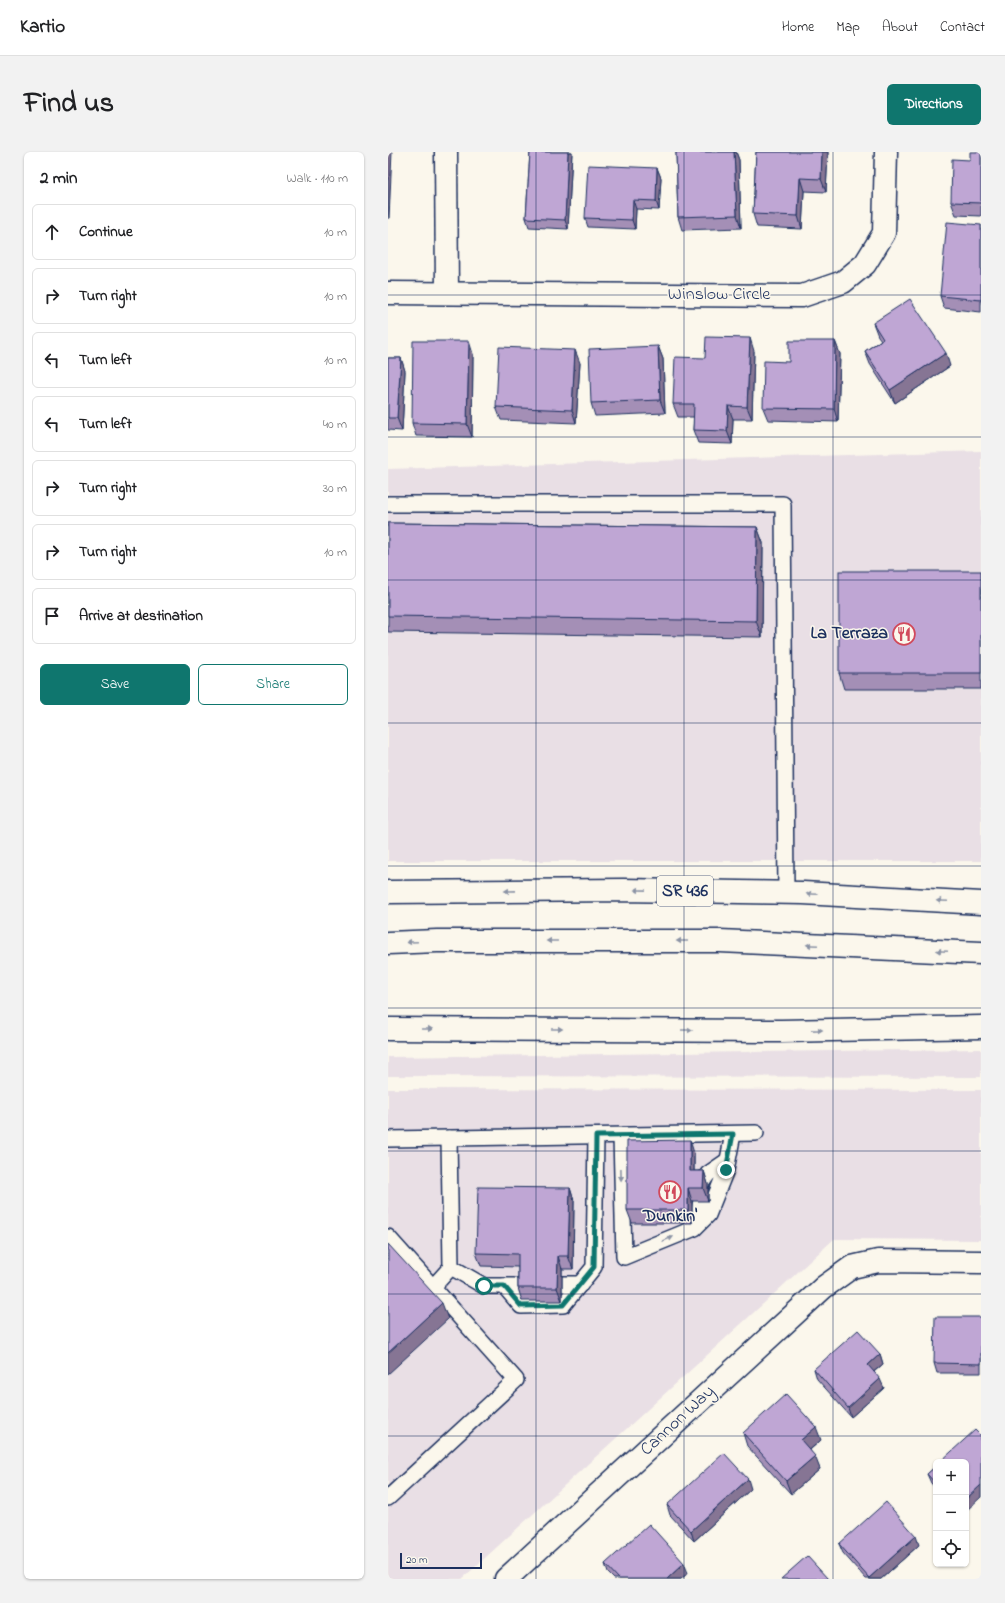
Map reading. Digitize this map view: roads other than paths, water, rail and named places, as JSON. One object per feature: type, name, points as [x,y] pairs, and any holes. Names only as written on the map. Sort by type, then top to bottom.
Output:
[{"type":"main road","points":[[446,152],[447,293]]},
{"type":"main road","name":"Winslow Circle","points":[[388,293],[802,296],[843,282],[865,264],[884,233],[886,152]]},
{"type":"main road","name":"SR 436","points":[[388,892],[622,890],[786,893],[981,903]]},
{"type":"main road","points":[[388,943],[436,941],[720,941],[981,953]]},
{"type":"main road","points":[[388,1029],[781,1031],[981,1027]]},
{"type":"main road","name":"Cannon Way","points":[[506,1579],[824,1286],[852,1267],[878,1261],[981,1262]]},
{"type":"lane","points":[[388,504],[783,504],[786,893]]},
{"type":"lane","points":[[388,1139],[756,1133]]},
{"type":"lane","points":[[620,1136],[624,1257],[695,1228],[708,1215],[726,1170],[733,1134]]},
{"type":"lane","points":[[504,1286],[521,1306],[563,1305],[594,1267],[596,1136]]},
{"type":"lane","points":[[433,1287],[451,1267],[449,1138]]},
{"type":"lane","points":[[701,1184],[708,1174],[727,1161]]},
{"type":"lane","points":[[695,1228],[701,1201]]},
{"type":"lane","points":[[388,1237],[516,1380],[388,1498]]},
{"type":"lane","points":[[451,1267],[484,1286],[523,1286]]},
{"type":"lane","points":[[562,1284],[581,1284]]},
{"type":"place","name":"La Terraza","points":[[904,634]]},
{"type":"place","name":"Dunkin'","points":[[670,1192]]}]
